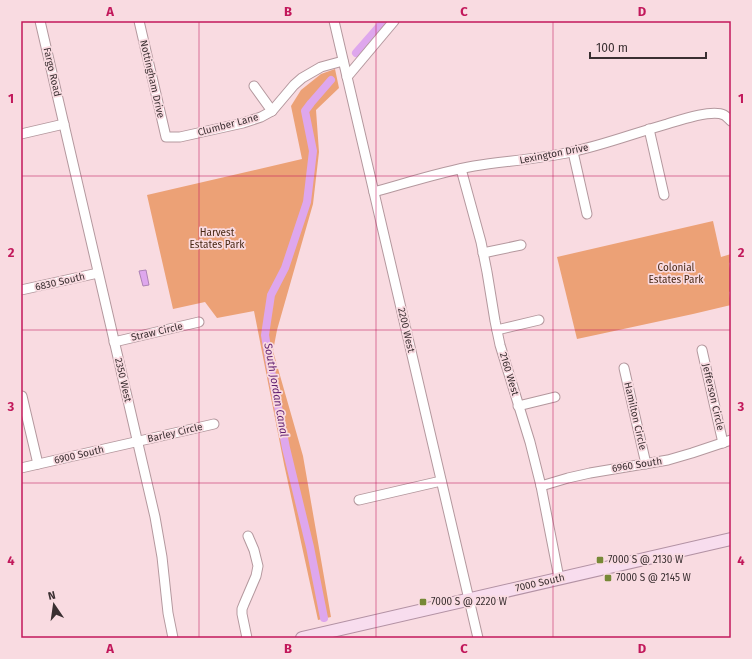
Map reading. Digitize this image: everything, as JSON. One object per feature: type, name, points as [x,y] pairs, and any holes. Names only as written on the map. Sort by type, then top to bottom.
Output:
[{"type":"main road","name":"7000 South","points":[[302,638],[731,539]]},
{"type":"street","name":"Fargo Road","points":[[40,21],[64,124]]},
{"type":"street","name":"Nottingham Drive","points":[[139,21],[166,137]]},
{"type":"street","name":"2200 West","points":[[334,21],[478,638]]},
{"type":"street","points":[[347,77],[394,21]]},
{"type":"street","name":"Clumber Lane","points":[[166,137],[180,137],[261,117],[272,111],[294,85],[302,78],[321,67],[344,61]]},
{"type":"street","points":[[254,86],[272,111]]},
{"type":"street","name":"Lexington Drive","points":[[374,192],[461,169],[573,152],[703,114],[714,113],[724,115],[731,121]]},
{"type":"street","points":[[21,134],[64,124]]},
{"type":"street","name":"2350 West","points":[[64,124],[159,538],[168,613],[173,638]]},
{"type":"street","points":[[649,129],[664,195]]},
{"type":"street","points":[[573,152],[587,214]]},
{"type":"street","name":"2160 West","points":[[461,169],[484,253],[497,330],[518,406],[530,442],[541,486],[559,578]]},
{"type":"street","points":[[484,253],[521,245]]},
{"type":"street","name":"6830 South","points":[[21,290],[98,273]]},
{"type":"street","points":[[497,330],[539,320]]},
{"type":"street","name":"Straw Circle","points":[[114,342],[199,322]]},
{"type":"street","name":"Jefferson Circle","points":[[702,350],[727,441]]},
{"type":"street","name":"Hamilton Circle","points":[[624,368],[646,464]]},
{"type":"street","points":[[22,396],[38,464]]},
{"type":"street","points":[[518,406],[554,397]]},
{"type":"street","name":"Barley Circle","points":[[137,442],[214,424]]},
{"type":"street","name":"6960 South","points":[[541,486],[590,472],[646,464],[680,457],[727,441]]},
{"type":"street","name":"6900 South","points":[[21,468],[137,442]]},
{"type":"street","points":[[359,500],[441,481]]},
{"type":"street","points":[[247,638],[242,609],[256,576],[258,566],[254,550],[248,536]]},
{"type":"green space","name":"Harvest Estates Park","points":[[335,69],[339,88],[316,110],[319,152],[313,204],[277,330],[273,351],[303,456],[331,617],[318,620],[284,464],[254,311],[217,318],[205,302],[173,309],[147,195],[302,159],[291,106],[301,90],[321,74]]},
{"type":"green space","name":"Colonial Estates Park","points":[[713,221],[721,257],[731,254],[731,262],[729,263],[731,291],[729,292],[731,305],[577,339],[557,257]]},
{"type":"shaded area","points":[[146,270],[149,285],[143,286],[139,271]]},
{"type":"waterway","name":"South Jordan Canal","points":[[356,53],[384,21]]},
{"type":"waterway","name":"South Jordan Canal","points":[[324,618],[310,547],[286,448],[265,335],[271,295],[285,268],[307,202],[313,151],[305,111],[331,80]]},
{"type":"place","name":"7000 S @ 2130 W","points":[[600,560]]},
{"type":"place","name":"7000 S @ 2145 W","points":[[608,578]]},
{"type":"place","name":"7000 S @ 2220 W","points":[[423,602]]}]
